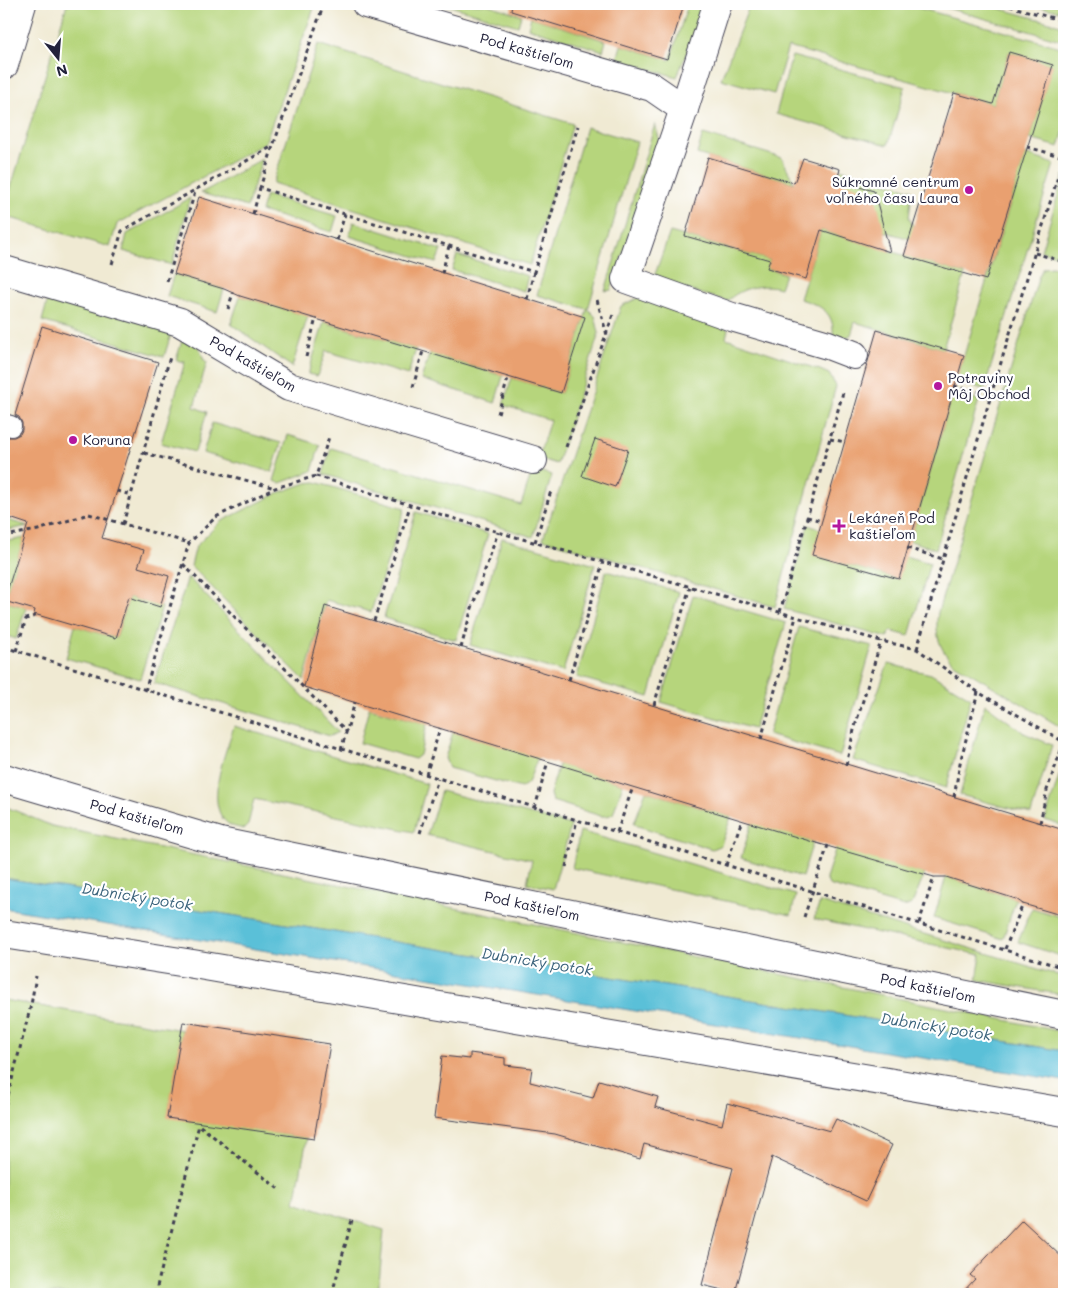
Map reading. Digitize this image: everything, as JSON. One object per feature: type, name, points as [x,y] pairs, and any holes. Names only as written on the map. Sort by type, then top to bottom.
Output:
[{"type":"street","points":[[4,65],[22,4]]},
{"type":"street","name":"Pod kaštieľom","points":[[366,4],[652,87],[684,109]]},
{"type":"street","points":[[717,5],[684,109],[626,278],[732,317],[828,345],[854,355]]},
{"type":"street","name":"Pod kaštieľom","points":[[4,270],[168,319],[289,387],[533,460]]},
{"type":"street","name":"Pod kaštieľom","points":[[4,778],[220,842],[1064,1015]]},
{"type":"street","points":[[4,934],[212,967],[1064,1112]]},
{"type":"path","points":[[253,214],[273,146],[324,4]]},
{"type":"path","points":[[1002,4],[1064,21]]},
{"type":"path","points":[[527,299],[578,126]]},
{"type":"path","points":[[102,299],[122,231],[273,146]]},
{"type":"path","points":[[917,649],[991,395],[1064,157],[1027,147]]},
{"type":"path","points":[[260,188],[534,272]]},
{"type":"path","points":[[123,524],[144,453],[168,319],[197,189]]},
{"type":"path","points":[[337,240],[345,214]]},
{"type":"path","points":[[442,273],[449,246]]},
{"type":"path","points":[[1035,253],[1064,262]]},
{"type":"path","points":[[564,451],[626,278]]},
{"type":"path","points":[[780,612],[854,355]]},
{"type":"path","points":[[954,386],[991,395]]},
{"type":"path","points":[[316,476],[339,402]]},
{"type":"path","points":[[830,439],[845,442]]},
{"type":"path","points":[[144,453],[275,488]]},
{"type":"path","points":[[145,691],[189,543],[216,517],[275,488],[316,476],[498,532],[796,617],[917,649],[978,692],[1064,742],[1046,790],[1040,823]]},
{"type":"path","points":[[535,542],[552,487]]},
{"type":"path","points":[[117,491],[131,495]]},
{"type":"path","points":[[374,621],[410,506]]},
{"type":"path","points":[[4,536],[38,530],[89,514],[189,543]]},
{"type":"path","points":[[807,517],[822,521]]},
{"type":"path","points":[[461,648],[471,611],[498,532]]},
{"type":"path","points":[[908,548],[943,559]]},
{"type":"path","points":[[568,680],[603,562]]},
{"type":"path","points":[[183,564],[347,732]]},
{"type":"path","points":[[654,705],[690,587]]},
{"type":"path","points":[[16,651],[26,619],[38,615]]},
{"type":"path","points":[[761,738],[796,617]]},
{"type":"path","points":[[846,765],[854,730],[881,640]]},
{"type":"path","points":[[4,648],[1064,968]]},
{"type":"path","points":[[954,797],[960,763],[978,692]]},
{"type":"path","points":[[341,750],[354,702]]},
{"type":"path","points":[[426,775],[440,728]]},
{"type":"path","points":[[535,808],[548,761]]},
{"type":"path","points":[[420,833],[438,779]]},
{"type":"path","points":[[617,832],[633,787]]},
{"type":"path","points":[[566,867],[577,820]]},
{"type":"path","points":[[726,865],[742,820]]},
{"type":"path","points":[[804,917],[828,845]]},
{"type":"path","points":[[919,923],[934,877]]},
{"type":"path","points":[[1005,949],[1023,904]]},
{"type":"path","points":[[4,1111],[30,1005],[42,940]]},
{"type":"path","points":[[154,1294],[199,1125],[280,1191]]},
{"type":"path","points":[[332,1294],[352,1220]]},
{"type":"green space","points":[[67,4],[302,4],[314,8],[265,143],[117,224],[110,247],[4,216],[4,210]]},
{"type":"green space","points":[[443,4],[486,4],[521,15],[518,26]]},
{"type":"green space","points":[[688,4],[706,4],[677,77],[617,60],[621,45],[670,60]]},
{"type":"green space","points":[[750,4],[904,4],[1064,48],[1064,130],[1059,147],[1030,139],[1052,65],[1009,52],[993,104],[788,47],[774,94],[721,79]]},
{"type":"green space","points":[[933,4],[983,4],[1064,26],[1064,41]]},
{"type":"green space","points":[[1025,4],[1064,4],[1064,12]]},
{"type":"green space","points":[[531,17],[606,41],[603,51],[528,28]]},
{"type":"green space","points":[[318,44],[573,124],[530,265],[273,183]]},
{"type":"green space","points":[[792,56],[905,87],[888,145],[776,114]]},
{"type":"green space","points":[[655,124],[660,142],[611,290],[605,291]]},
{"type":"green space","points":[[586,127],[637,142],[588,309],[595,316],[599,333],[557,464],[538,458],[550,420],[503,405],[512,378],[561,393],[585,317],[587,309],[537,295]]},
{"type":"green space","points":[[703,134],[782,158],[794,183],[697,154]]},
{"type":"green space","points":[[1025,154],[1054,164],[984,389],[956,382]]},
{"type":"green space","points":[[262,159],[247,207],[201,193]]},
{"type":"green space","points":[[840,169],[912,190],[909,218],[913,226],[949,250],[826,215]]},
{"type":"green space","points":[[1064,175],[1064,257],[1041,251]]},
{"type":"green space","points":[[266,195],[337,216],[332,232],[261,211]]},
{"type":"green space","points":[[190,198],[172,265],[123,251],[127,234]]},
{"type":"green space","points":[[353,222],[441,250],[436,263],[349,236]]},
{"type":"green space","points":[[821,230],[965,274],[943,349],[855,322],[851,335],[842,339],[833,336],[832,321],[829,315],[820,307],[800,299]]},
{"type":"green space","points":[[670,232],[770,260],[767,268],[785,274],[780,288],[759,286],[745,290],[727,301],[653,280]]},
{"type":"green space","points":[[457,255],[528,276],[524,291],[452,270]]},
{"type":"green space","points":[[1043,268],[1064,269],[1064,729],[952,662],[943,651],[937,633],[938,612],[1039,276]]},
{"type":"green space","points":[[174,274],[224,289],[217,312],[167,296]]},
{"type":"green space","points":[[49,295],[172,331],[164,357],[42,321]]},
{"type":"green space","points":[[240,296],[308,316],[292,367],[231,324]]},
{"type":"green space","points":[[642,296],[728,329],[726,338],[829,374],[836,386],[775,607],[543,539],[621,306]]},
{"type":"green space","points":[[324,322],[416,349],[408,375],[326,351],[317,376],[308,374]]},
{"type":"green space","points":[[183,338],[199,347],[204,360],[207,362],[194,407],[207,412],[195,452],[161,443],[185,362],[176,360]]},
{"type":"green space","points":[[430,353],[503,376],[495,403],[421,379]]},
{"type":"green space","points":[[953,392],[979,400],[936,549],[910,541]]},
{"type":"green space","points":[[212,423],[281,443],[272,472],[203,453]]},
{"type":"green space","points":[[288,435],[320,445],[312,471],[280,483],[274,481]]},
{"type":"green space","points":[[331,448],[521,505],[533,469],[552,475],[533,537],[323,474]]},
{"type":"green space","points":[[315,482],[405,508],[371,612],[326,600],[304,680],[191,566],[196,546],[220,522],[278,493],[306,483]]},
{"type":"green space","points":[[416,512],[488,534],[456,640],[384,618]]},
{"type":"green space","points":[[4,519],[28,526],[4,531]]},
{"type":"green space","points":[[808,525],[820,529],[813,555],[898,579],[905,556],[930,563],[909,636],[890,631],[888,638],[784,609]]},
{"type":"green space","points":[[24,538],[4,601],[4,542]]},
{"type":"green space","points":[[502,538],[595,565],[563,672],[470,645]]},
{"type":"green space","points":[[606,571],[679,592],[649,697],[577,677]]},
{"type":"green space","points":[[188,577],[338,732],[330,736],[154,683]]},
{"type":"green space","points":[[693,595],[786,623],[754,729],[661,702]]},
{"type":"green space","points":[[129,597],[162,607],[140,679],[66,658],[75,626],[116,638]]},
{"type":"green space","points":[[4,601],[26,608],[16,639],[4,635]]},
{"type":"green space","points":[[799,627],[872,646],[840,756],[768,735]]},
{"type":"green space","points":[[888,664],[931,674],[971,698],[946,788],[853,760]]},
{"type":"green space","points":[[985,704],[1024,733],[1052,745],[1031,814],[960,795]]},
{"type":"green space","points":[[369,708],[427,724],[420,755],[415,759],[360,743]]},
{"type":"green space","points":[[234,726],[427,784],[414,832],[254,799],[248,825],[244,829],[232,826],[223,818],[218,807],[217,794],[218,779]]},
{"type":"green space","points":[[453,732],[538,757],[528,783],[521,788],[449,768],[445,758]]},
{"type":"green space","points":[[1064,761],[1064,826],[1045,820]]},
{"type":"green space","points":[[559,764],[623,784],[613,814],[601,816],[552,801],[550,794]]},
{"type":"green space","points":[[441,791],[571,825],[553,889],[527,883],[532,860],[427,835]]},
{"type":"green space","points":[[646,791],[731,817],[721,845],[712,849],[638,826],[634,823]]},
{"type":"green space","points":[[4,806],[52,826],[1064,1032],[1064,1051],[4,878]]},
{"type":"green space","points":[[752,822],[813,842],[802,877],[741,858]]},
{"type":"green space","points":[[580,831],[796,895],[791,915],[572,868]]},
{"type":"green space","points":[[836,847],[925,874],[912,904],[904,907],[829,885],[826,878]]},
{"type":"green space","points":[[946,877],[1016,899],[1003,939],[934,918]]},
{"type":"green space","points":[[820,902],[1064,977],[1064,995],[977,980],[981,955],[814,919]]},
{"type":"green space","points":[[1032,908],[1064,918],[1064,957],[1018,942]]},
{"type":"green space","points":[[4,1000],[182,1030],[168,1117],[307,1138],[295,1202],[384,1230],[378,1294],[4,1294]]},
{"type":"water","points":[[4,878],[1064,1051],[1064,1081],[4,908]]},
{"type":"building","points":[[512,4],[684,4],[667,59],[511,11]]},
{"type":"building","name":"Súkromné centrum voľného času Laura","points":[[1009,52],[1053,65],[986,280],[904,256],[954,93],[993,104]]},
{"type":"building","points":[[708,157],[794,183],[803,158],[840,169],[837,181],[874,191],[890,252],[821,230],[806,279],[767,268],[770,260],[685,236]]},
{"type":"building","points":[[199,197],[585,317],[561,393],[240,296],[224,289],[174,274]]},
{"type":"building","points":[[42,326],[158,362],[102,538],[144,550],[138,567],[169,576],[160,607],[129,597],[116,638],[34,614],[35,610],[4,601],[28,524],[4,516],[4,449],[8,437],[20,434],[22,430],[22,423],[19,417],[15,415]]},
{"type":"building","points":[[877,330],[964,355],[899,579],[812,555]]},
{"type":"building","points":[[595,439],[628,450],[615,487],[582,476]]},
{"type":"building","points":[[325,606],[1064,830],[1064,916],[946,877],[934,877],[813,842],[304,687]]},
{"type":"building","points":[[183,1022],[330,1044],[314,1139],[167,1118]]},
{"type":"building","points":[[470,1053],[505,1058],[505,1065],[532,1068],[530,1082],[593,1098],[599,1080],[658,1097],[655,1107],[722,1125],[727,1103],[830,1131],[836,1119],[892,1145],[866,1201],[772,1157],[735,1293],[702,1285],[733,1168],[644,1144],[640,1159],[555,1134],[434,1118],[442,1056],[470,1059]]},
{"type":"building","points":[[1022,1220],[1064,1259],[1064,1294],[961,1294],[975,1279],[970,1275]]},
{"type":"place","name":"Súkromné centrum voľného času Laura","points":[[969,190]]},
{"type":"place","name":"Potraviny Môj Obchod","points":[[938,386]]},
{"type":"place","name":"Koruna","points":[[73,440]]},
{"type":"place","name":"Lekáreň Pod kaštieľom","points":[[839,526]]},
{"type":"water label","name":"Dubnický potok","points":[[137,897]]},
{"type":"water label","name":"Dubnický potok","points":[[537,962]]},
{"type":"water label","name":"Dubnický potok","points":[[936,1027]]}]
